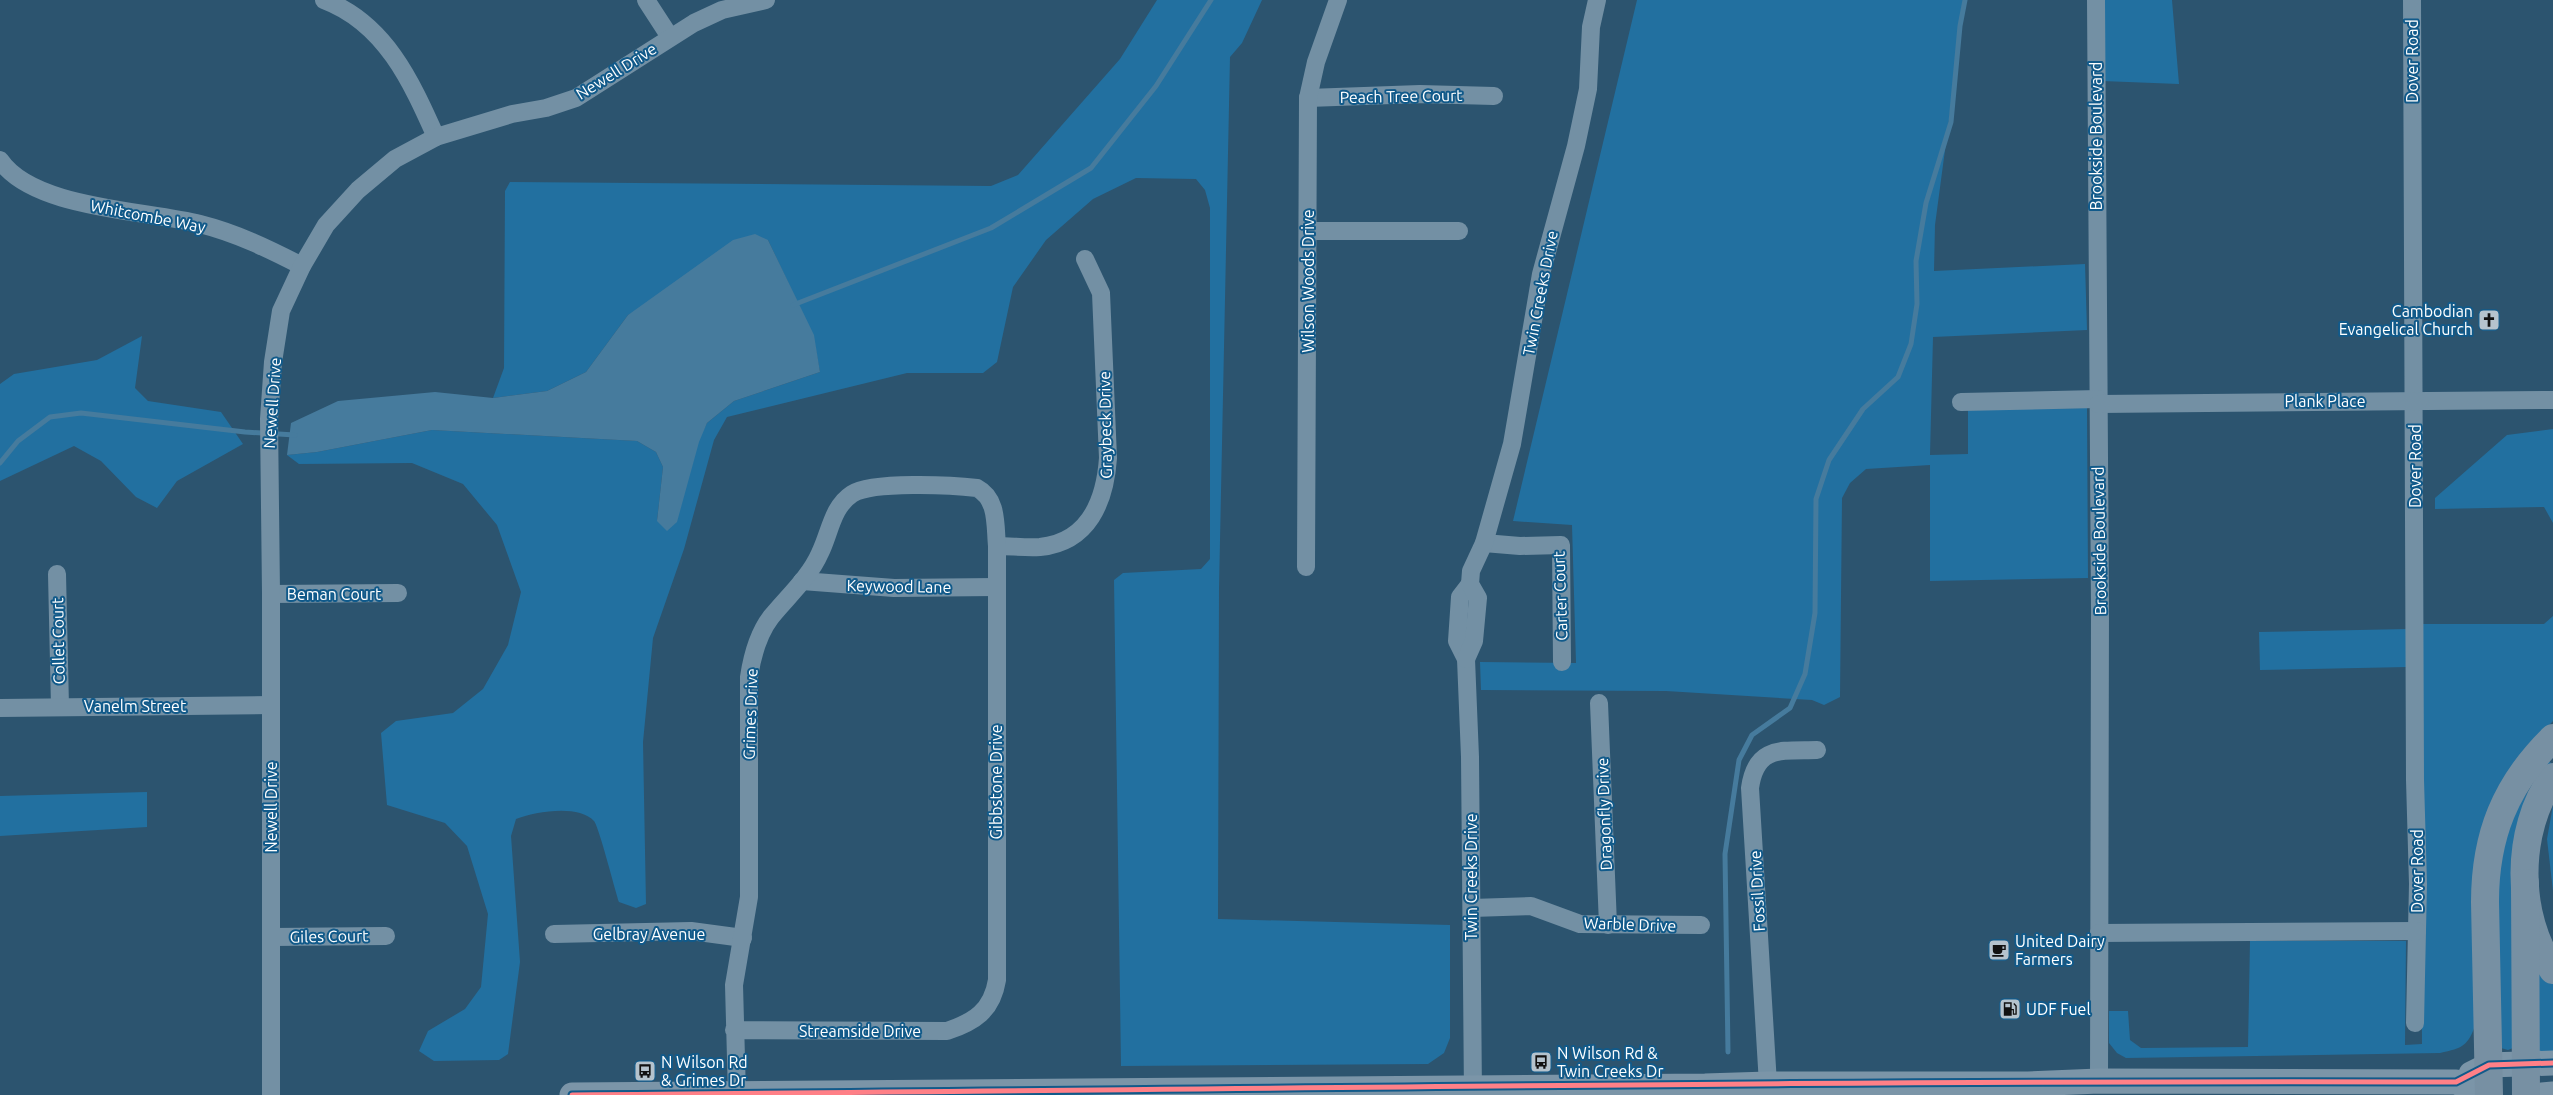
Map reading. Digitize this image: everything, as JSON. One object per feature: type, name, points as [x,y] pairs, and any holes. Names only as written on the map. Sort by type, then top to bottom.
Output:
[{"type":"highway","points":[[2488,1095],[2485,873],[2490,840],[2503,808],[2518,780],[2553,738]]},
{"type":"highway","points":[[2526,1095],[2525,860],[2529,832],[2538,804],[2553,777]]},
{"type":"highway","points":[[2525,883],[2533,928],[2543,956],[2553,970]]},
{"type":"main road","points":[[2456,1082],[2489,1065],[2553,1064]]},
{"type":"main road","points":[[572,1095],[1473,1092],[1768,1084],[2028,1084],[2098,1081],[2456,1082],[2488,1095]]},
{"type":"main road","points":[[2542,1095],[2553,1094]]},
{"type":"street","points":[[324,0],[352,14],[374,32],[396,57],[412,84],[436,137]]},
{"type":"street","points":[[646,0],[670,37]]},
{"type":"street","name":"Newell Drive","points":[[271,1095],[271,594],[268,446],[273,362],[281,312],[302,266],[326,225],[358,190],[395,159],[436,137],[512,114],[546,108],[576,98],[633,64],[670,37],[722,10],[766,0]]},
{"type":"street","name":"Wilson Woods Drive","points":[[1306,567],[1308,98],[1316,62],[1338,0]]},
{"type":"street","name":"Twin Creeks Drive","points":[[1473,1092],[1470,756],[1466,660],[1474,641],[1478,598],[1470,584],[1471,571],[1484,543],[1512,444],[1541,274],[1578,137],[1590,75],[1592,28],[1597,0]]},
{"type":"street","name":"Brookside Boulevard","points":[[2096,0],[2098,1081]]},
{"type":"street","name":"Dover Road","points":[[2412,0],[2417,931],[2415,1023]]},
{"type":"street","name":"Peach Tree Court","points":[[1308,98],[1420,94],[1494,96]]},
{"type":"street","name":"Whitcombe Way","points":[[0,160],[21,181],[71,201],[199,224],[260,245],[302,266]]},
{"type":"street","points":[[1308,231],[1458,231]]},
{"type":"street","name":"Graybeck Drive","points":[[997,546],[1040,547],[1062,541],[1089,521],[1098,506],[1106,484],[1108,458],[1101,293],[1085,259]]},
{"type":"street","name":"Plank Place","points":[[1961,402],[2553,400]]},
{"type":"street","name":"Grimes Drive","points":[[737,1094],[734,985],[749,896],[748,677],[757,644],[770,619],[802,581],[820,553],[832,520],[841,505],[852,494],[869,486],[977,488],[988,496],[992,503],[997,546]]},
{"type":"street","name":"Carter Court","points":[[1484,543],[1520,546],[1561,545],[1562,662]]},
{"type":"street","name":"Gibbstone Drive","points":[[982,1015],[992,1000],[997,980],[997,546]]},
{"type":"street","name":"Collet Court","points":[[57,574],[60,707]]},
{"type":"street","name":"Keywood Lane","points":[[802,581],[894,588],[996,588]]},
{"type":"street","name":"Beman Court","points":[[271,594],[398,593]]},
{"type":"street","name":"Dragonfly Drive","points":[[1599,703],[1608,925]]},
{"type":"street","name":"Vanelm Street","points":[[0,708],[270,705]]},
{"type":"street","name":"Fossil Drive","points":[[1768,1084],[1750,788],[1752,776],[1763,757],[1771,752],[1817,750]]},
{"type":"street","name":"Warble Drive","points":[[1472,908],[1531,906],[1580,924],[1701,925]]},
{"type":"street","name":"Gelbray Avenue","points":[[554,934],[691,931],[742,938]]},
{"type":"street","name":"Dover Road","points":[[2099,933],[2417,931]]},
{"type":"street","name":"Giles Court","points":[[272,937],[386,936]]},
{"type":"street","name":"Streamside Drive","points":[[734,1030],[947,1031],[966,1025],[982,1015]]},
{"type":"shaded area","points":[[1157,0],[1262,0],[1242,43],[1230,57],[1219,589],[1218,919],[1450,925],[1450,1038],[1444,1053],[1428,1064],[1121,1066],[1114,580],[1123,573],[1201,569],[1210,559],[1210,208],[1205,190],[1196,179],[1136,178],[1093,199],[1046,240],[1013,287],[997,362],[983,373],[907,373],[727,417],[714,440],[684,549],[653,638],[643,742],[646,904],[636,908],[619,902],[596,826],[594,821],[587,816],[567,811],[556,811],[516,819],[511,836],[520,962],[508,1054],[499,1060],[434,1061],[419,1051],[428,1031],[465,1009],[481,987],[488,914],[467,846],[445,823],[387,805],[381,733],[396,721],[453,713],[483,689],[508,645],[521,592],[497,525],[463,484],[412,463],[299,464],[287,455],[317,452],[432,430],[637,441],[656,452],[663,467],[657,521],[707,423],[734,401],[820,372],[813,335],[768,240],[628,315],[586,372],[547,391],[493,398],[504,368],[505,191],[510,182],[991,186],[1018,175],[1120,59]]},
{"type":"shaded area","points":[[1637,0],[1965,0],[1935,225],[1934,271],[2085,264],[2087,330],[1933,337],[1930,455],[1968,454],[1968,409],[2087,408],[2088,578],[1930,581],[1930,465],[1866,469],[1850,483],[1842,498],[1840,697],[1824,705],[1812,700],[1666,691],[1481,690],[1480,662],[1576,663],[1572,525],[1513,521]]},
{"type":"shaded area","points":[[2102,0],[2172,0],[2179,84],[2102,81]]},
{"type":"shaded area","points":[[755,234],[768,240],[814,335],[820,372],[734,401],[707,423],[699,442],[677,522],[667,531],[657,521],[663,467],[656,452],[637,441],[432,430],[317,452],[287,455],[291,423],[338,401],[435,392],[493,398],[547,391],[586,372],[628,315],[733,240]]},
{"type":"shaded area","points":[[142,336],[135,388],[148,401],[221,412],[243,444],[177,481],[157,508],[136,497],[101,461],[74,446],[0,481],[0,384],[14,374],[97,360]]},
{"type":"shaded area","points":[[2553,429],[2553,523],[2544,507],[2435,509],[2435,498],[2507,435]]},
{"type":"shaded area","points":[[2553,616],[2553,721],[2514,763],[2476,1023],[2464,1045],[2440,1053],[2126,1058],[2117,1053],[2109,1043],[2109,1011],[2128,1011],[2130,1040],[2141,1048],[2248,1047],[2250,941],[2406,941],[2405,1045],[2422,1044],[2420,624],[2544,624]]},
{"type":"shaded area","points":[[2407,629],[2407,667],[2260,670],[2259,632]]},
{"type":"shaded area","points":[[2548,760],[2552,764],[2535,789],[2513,1048],[2508,1050],[2501,1048],[2498,885],[2503,845],[2514,813]]},
{"type":"shaded area","points":[[147,792],[147,827],[0,836],[0,796]]},
{"type":"shaded area","points":[[2553,805],[2553,891],[2547,839]]},
{"type":"shaded area","points":[[2531,948],[2553,983],[2553,1052],[2538,1052]]},
{"type":"waterway","points":[[793,305],[991,228],[1091,168],[1156,86],[1211,0]]},
{"type":"waterway","points":[[1728,1052],[1725,854],[1739,760],[1752,735],[1790,708],[1805,674],[1815,613],[1816,499],[1829,460],[1863,409],[1898,377],[1911,344],[1917,304],[1916,261],[1926,203],[1951,122],[1960,26],[1965,0]]},
{"type":"waterway","points":[[0,463],[18,441],[50,417],[81,413],[245,432],[295,435]]},
{"type":"transit line","points":[[572,1095],[1750,1084],[2456,1082],[2489,1065],[2553,1063]]},
{"type":"place","name":"Cambodian Evangelical Church","points":[[2489,320]]},
{"type":"place","name":"United Dairy Farmers","points":[[1999,950]]},
{"type":"place","name":"UDF Fuel","points":[[2010,1009]]},
{"type":"place","name":"N Wilson Rd & Twin Creeks Dr","points":[[1541,1062]]},
{"type":"place","name":"N Wilson Rd & Grimes Dr","points":[[645,1071]]}]
